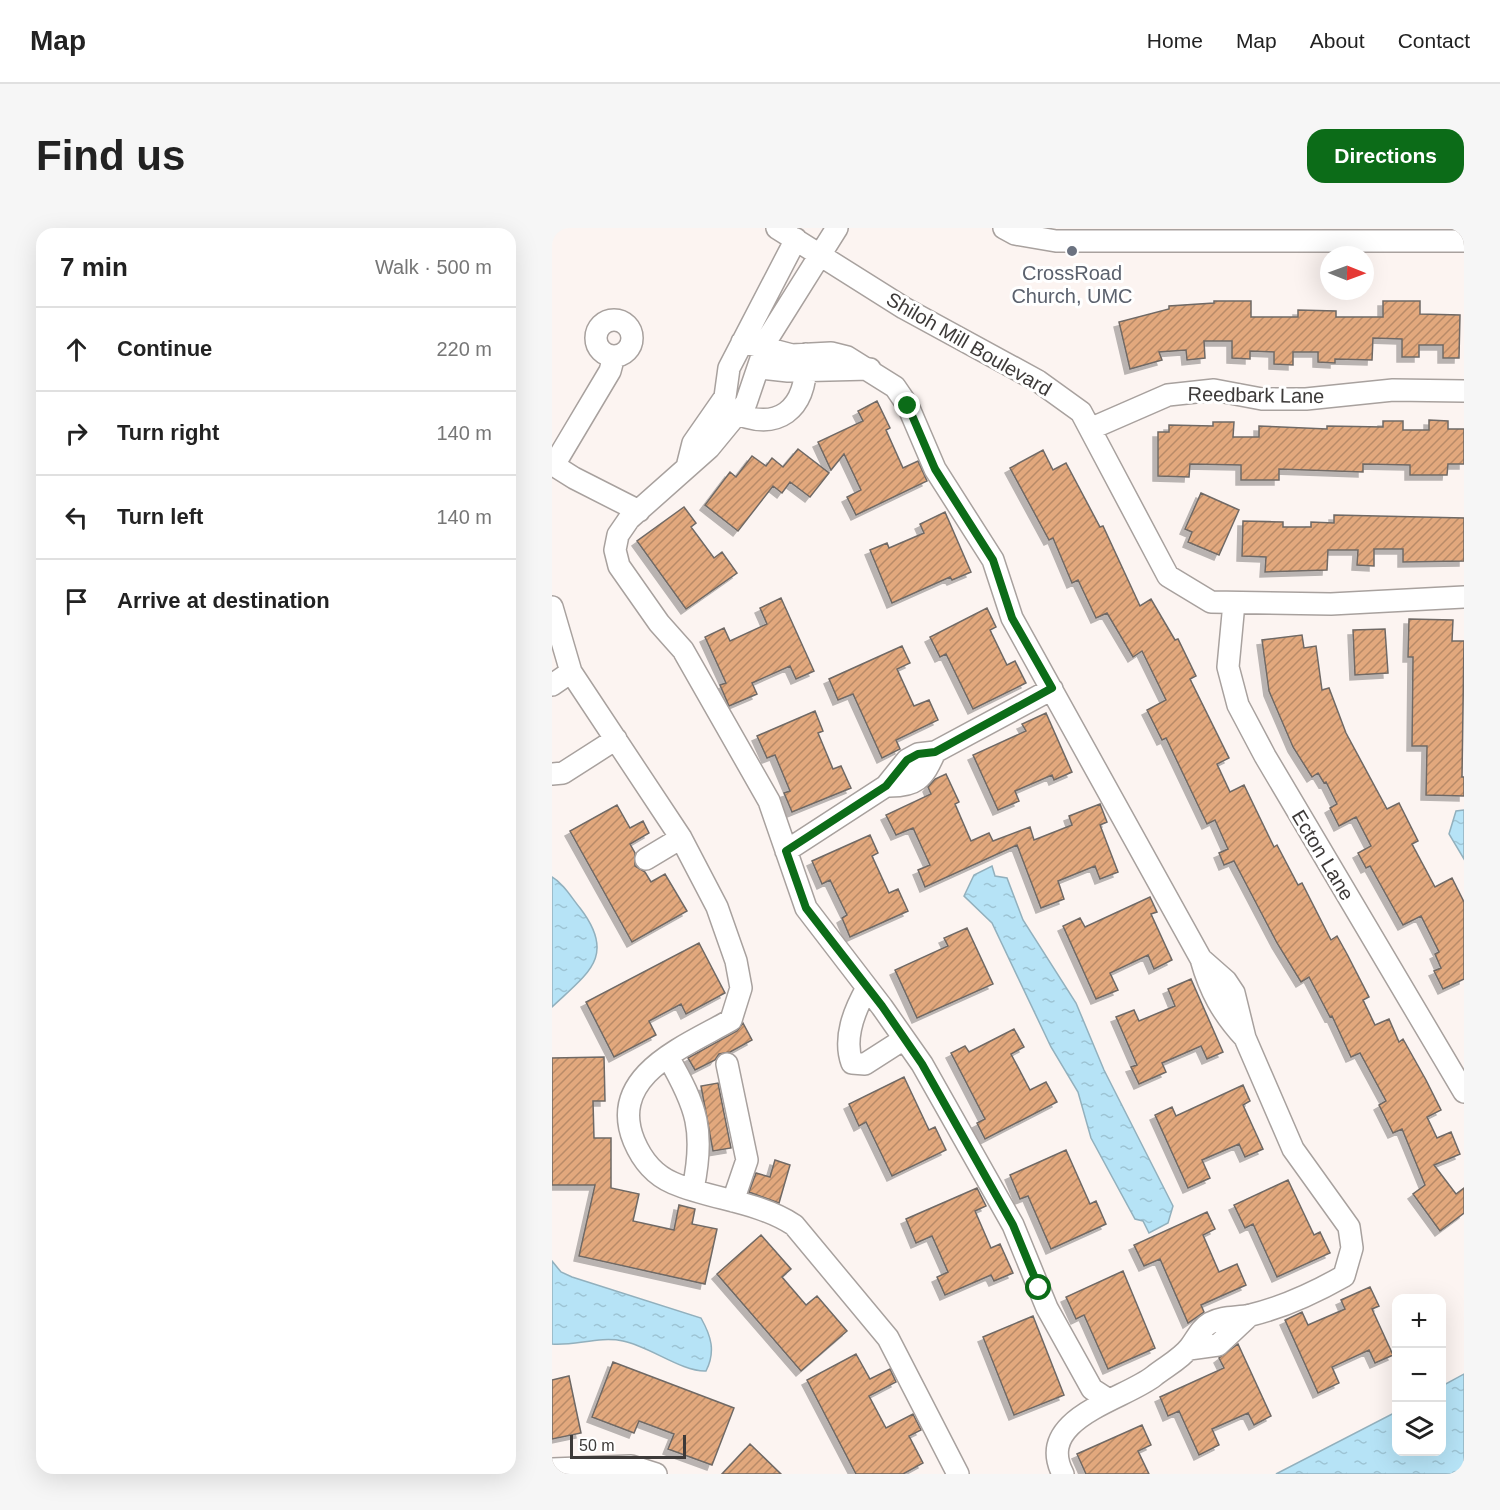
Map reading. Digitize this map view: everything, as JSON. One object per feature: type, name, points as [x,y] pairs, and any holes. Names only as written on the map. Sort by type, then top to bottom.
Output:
[{"type":"street","points":[[837,228],[819,253],[765,348],[746,403],[729,410],[709,448],[639,511],[618,535],[615,550],[619,566],[659,623],[683,650],[769,801],[806,908],[904,1039],[958,1125],[1013,1225],[1047,1308],[1092,1389],[1109,1400]]},
{"type":"street","points":[[1004,228],[1015,234],[1056,242],[1271,235],[1464,241]]},
{"type":"street","points":[[729,410],[725,397],[729,368],[793,233]]},
{"type":"street","name":"Shiloh Mill Boulevard","points":[[793,233],[819,253],[904,308],[1038,381],[1081,412],[1168,576],[1211,602],[1331,604],[1464,597]]},
{"type":"street","points":[[742,342],[792,355],[807,363]]},
{"type":"street","points":[[759,368],[807,363],[831,353],[847,357],[870,369],[895,387],[908,406],[935,469],[993,560],[1012,618],[1201,959],[1214,998],[1224,1015],[1245,1038],[1293,1149],[1349,1227],[1352,1248],[1344,1276],[1310,1296],[1250,1315],[1210,1323],[1199,1332],[1189,1349],[1146,1383],[1090,1409],[1058,1442],[1056,1454],[1064,1474]]},
{"type":"street","points":[[614,356],[610,371],[553,464],[639,511]]},
{"type":"street","points":[[729,410],[763,421],[778,419],[791,410],[801,396],[807,363]]},
{"type":"street","name":"Reedbark Lane","points":[[1090,429],[1168,395],[1214,390],[1262,399],[1306,399],[1393,390],[1464,391]]},
{"type":"street","name":"Ecton Lane","points":[[1234,603],[1228,667],[1238,705],[1265,756],[1464,1092]]},
{"type":"street","points":[[552,607],[571,672],[681,838],[717,906],[736,961],[741,988],[731,1020],[668,1057],[641,1078],[632,1094],[629,1112],[631,1134],[649,1168],[672,1183],[777,1214],[794,1225],[838,1275],[888,1338],[958,1474]]},
{"type":"street","points":[[552,685],[571,672]]},
{"type":"street","points":[[786,851],[886,786],[907,760],[918,754],[935,752],[1052,688]]},
{"type":"street","points":[[552,774],[562,773],[616,739]]},
{"type":"street","points":[[646,859],[681,838]]},
{"type":"street","points":[[867,988],[854,1011],[848,1051],[852,1063],[865,1064],[904,1039]]},
{"type":"street","points":[[668,1057],[688,1090],[695,1113],[699,1157],[693,1189]]},
{"type":"street","points":[[727,1064],[747,1160],[733,1201]]},
{"type":"street","points":[[552,1469],[598,1465],[631,1466],[646,1472]]},
{"type":"water","points":[[1464,810],[1464,859],[1449,834],[1456,811]]},
{"type":"water","points":[[992,866],[995,876],[1007,878],[1023,920],[1076,1003],[1104,1070],[1173,1206],[1168,1223],[1149,1233],[1143,1221],[1135,1219],[1091,1138],[1078,1092],[1051,1047],[992,923],[964,896],[974,875]]},
{"type":"water","points":[[552,877],[567,891],[591,925],[597,951],[586,973],[552,1007]]},
{"type":"water","points":[[552,1261],[561,1272],[572,1277],[701,1318],[711,1344],[711,1357],[706,1371],[687,1367],[623,1341],[552,1344]]},
{"type":"water","points":[[1464,1374],[1464,1474],[1276,1474],[1392,1414],[1392,1456],[1446,1456],[1446,1384]]},
{"type":"building","points":[[1214,301],[1251,301],[1251,317],[1298,317],[1298,310],[1336,311],[1336,317],[1383,317],[1383,301],[1420,301],[1420,314],[1460,315],[1459,358],[1443,358],[1443,345],[1419,345],[1419,357],[1402,357],[1402,339],[1373,338],[1372,360],[1335,359],[1335,363],[1318,362],[1318,352],[1293,352],[1293,365],[1274,364],[1274,352],[1250,351],[1250,359],[1232,358],[1232,341],[1204,341],[1205,358],[1187,360],[1186,350],[1159,352],[1162,360],[1130,369],[1119,322],[1169,309],[1169,306],[1214,303]]},
{"type":"building","points":[[877,401],[890,428],[886,430],[903,468],[918,461],[927,481],[856,515],[847,497],[861,490],[844,454],[831,470],[818,442],[863,421],[858,411]]},
{"type":"building","points":[[1429,420],[1448,421],[1448,429],[1464,429],[1464,464],[1448,464],[1447,475],[1410,475],[1410,465],[1363,464],[1363,472],[1279,469],[1279,480],[1241,480],[1241,465],[1190,464],[1189,477],[1158,476],[1158,432],[1169,432],[1169,425],[1213,426],[1213,422],[1234,422],[1233,437],[1259,437],[1259,426],[1327,429],[1327,426],[1383,427],[1383,421],[1403,421],[1403,430],[1429,430]]},
{"type":"building","points":[[798,449],[829,473],[810,497],[790,482],[782,493],[773,486],[738,531],[705,505],[730,472],[736,477],[752,456],[766,466],[772,458],[783,467]]},
{"type":"building","points":[[1043,450],[1053,470],[1066,463],[1100,527],[1103,526],[1140,606],[1151,599],[1175,640],[1178,639],[1196,676],[1190,679],[1229,758],[1217,764],[1230,792],[1244,785],[1274,847],[1277,845],[1298,885],[1302,883],[1331,940],[1337,936],[1347,954],[1369,997],[1363,1000],[1375,1025],[1389,1019],[1399,1042],[1403,1039],[1426,1080],[1441,1110],[1427,1117],[1437,1138],[1451,1132],[1460,1154],[1434,1165],[1456,1194],[1464,1188],[1464,1213],[1440,1231],[1413,1194],[1425,1185],[1402,1129],[1393,1133],[1379,1105],[1386,1101],[1360,1053],[1351,1057],[1332,1016],[1330,1017],[1309,977],[1301,982],[1277,943],[1234,861],[1224,865],[1219,853],[1228,849],[1215,820],[1207,824],[1166,738],[1162,740],[1147,710],[1166,700],[1142,651],[1133,657],[1107,613],[1096,618],[1078,580],[1072,583],[1053,538],[1049,540],[1010,468]]},
{"type":"building","points":[[1201,493],[1239,510],[1219,555],[1188,542],[1192,532],[1185,529]]},
{"type":"building","points":[[684,507],[696,523],[691,527],[714,558],[722,552],[737,573],[686,609],[637,541]]},
{"type":"building","points":[[945,512],[971,572],[952,580],[950,577],[892,603],[870,550],[887,543],[889,548],[924,533],[920,524]]},
{"type":"building","points":[[1334,515],[1464,518],[1464,561],[1403,562],[1403,549],[1374,549],[1374,566],[1357,565],[1358,550],[1328,550],[1327,570],[1265,572],[1266,557],[1242,556],[1243,521],[1283,522],[1283,527],[1311,527],[1311,522],[1334,523]]},
{"type":"building","points":[[781,598],[814,671],[796,679],[790,666],[752,683],[757,694],[729,706],[720,685],[726,683],[705,637],[724,628],[730,641],[767,624],[760,608]]},
{"type":"building","points":[[987,608],[996,627],[990,630],[1007,665],[1015,661],[1026,683],[973,709],[946,654],[940,657],[930,637]]},
{"type":"building","points":[[1409,619],[1453,620],[1452,641],[1464,641],[1462,777],[1464,777],[1464,796],[1426,795],[1427,746],[1412,746],[1413,657],[1408,657]]},
{"type":"building","points":[[1385,629],[1388,673],[1355,675],[1353,630]]},
{"type":"building","points":[[1302,635],[1304,648],[1316,646],[1322,690],[1329,688],[1346,733],[1387,809],[1399,803],[1418,841],[1412,844],[1435,887],[1452,878],[1464,902],[1464,979],[1443,989],[1434,971],[1441,968],[1435,954],[1439,952],[1421,916],[1403,925],[1370,866],[1366,868],[1358,853],[1371,846],[1356,817],[1339,826],[1330,808],[1337,804],[1326,782],[1324,783],[1318,773],[1312,777],[1293,747],[1269,691],[1262,640]]},
{"type":"building","points":[[902,646],[910,663],[897,669],[914,706],[929,700],[938,720],[896,740],[900,749],[882,758],[853,694],[838,700],[829,679]]},
{"type":"building","points":[[815,711],[823,731],[818,733],[833,769],[841,766],[851,788],[792,812],[784,793],[790,791],[775,755],[767,758],[757,736]]},
{"type":"building","points":[[1046,713],[1072,772],[1054,780],[1052,775],[1015,791],[1019,801],[998,810],[973,755],[1026,731],[1022,724]]},
{"type":"building","points":[[946,774],[959,802],[955,804],[971,841],[989,833],[993,841],[1030,827],[1034,840],[1072,825],[1069,816],[1100,804],[1107,822],[1100,825],[1118,872],[1100,879],[1095,866],[1058,881],[1064,899],[1041,908],[1017,845],[925,887],[918,870],[930,865],[913,828],[896,835],[886,815],[931,794],[928,787],[935,779]]},
{"type":"building","points":[[617,805],[630,828],[643,821],[649,833],[630,844],[635,853],[635,866],[645,872],[651,882],[665,874],[687,911],[632,942],[570,831]]},
{"type":"building","points":[[870,835],[878,853],[872,856],[889,893],[898,889],[908,911],[850,937],[842,918],[847,915],[830,880],[822,884],[812,861]]},
{"type":"building","points":[[1150,897],[1157,912],[1151,914],[1172,960],[1154,969],[1148,955],[1110,973],[1118,990],[1096,999],[1063,926],[1080,918],[1085,927]]},
{"type":"building","points":[[967,928],[993,984],[917,1018],[895,970],[948,946],[944,938]]},
{"type":"building","points":[[699,943],[725,993],[686,1014],[681,1004],[649,1021],[656,1035],[614,1057],[586,1002]]},
{"type":"building","points":[[1191,979],[1223,1052],[1207,1059],[1201,1046],[1162,1063],[1166,1072],[1139,1084],[1131,1067],[1137,1065],[1116,1017],[1134,1010],[1139,1021],[1175,1006],[1168,989]]},
{"type":"building","points":[[743,1023],[752,1040],[730,1052],[719,1054],[715,1060],[695,1070],[688,1058],[737,1031]]},
{"type":"building","points":[[1014,1029],[1024,1047],[1011,1054],[1030,1090],[1046,1082],[1057,1102],[985,1139],[977,1123],[985,1119],[951,1053],[965,1046],[969,1052]]},
{"type":"building","points":[[604,1057],[605,1101],[593,1101],[594,1138],[611,1138],[611,1188],[639,1194],[633,1221],[674,1230],[679,1205],[695,1209],[692,1224],[717,1229],[705,1284],[579,1256],[595,1185],[552,1185],[552,1058]]},
{"type":"building","points":[[904,1077],[929,1130],[935,1127],[946,1150],[892,1176],[866,1122],[859,1126],[849,1104]]},
{"type":"building","points":[[718,1083],[731,1148],[713,1151],[701,1086]]},
{"type":"building","points":[[1243,1085],[1250,1101],[1243,1105],[1263,1149],[1245,1157],[1239,1144],[1202,1160],[1210,1178],[1188,1188],[1155,1115],[1172,1107],[1176,1116]]},
{"type":"building","points":[[1066,1150],[1090,1204],[1096,1201],[1106,1224],[1051,1249],[1028,1196],[1020,1199],[1010,1175]]},
{"type":"building","points":[[775,1160],[790,1165],[779,1203],[749,1192],[756,1173],[770,1177]]},
{"type":"building","points":[[1288,1180],[1314,1235],[1320,1232],[1330,1253],[1277,1277],[1253,1224],[1245,1228],[1234,1205]]},
{"type":"building","points":[[977,1188],[986,1206],[975,1211],[991,1248],[1000,1244],[1013,1273],[994,1281],[991,1275],[945,1295],[937,1277],[948,1272],[932,1236],[916,1243],[906,1219]]},
{"type":"building","points":[[1207,1212],[1215,1229],[1203,1235],[1219,1272],[1237,1264],[1246,1285],[1201,1305],[1204,1312],[1188,1323],[1160,1259],[1144,1266],[1134,1245]]},
{"type":"building","points":[[761,1235],[791,1269],[782,1277],[806,1305],[817,1296],[847,1331],[801,1371],[717,1274]]},
{"type":"building","points":[[1123,1271],[1155,1348],[1108,1369],[1084,1315],[1076,1319],[1066,1297]]},
{"type":"building","points":[[1370,1287],[1379,1306],[1372,1309],[1392,1355],[1375,1363],[1369,1350],[1332,1367],[1339,1383],[1318,1393],[1285,1320],[1302,1312],[1308,1325],[1345,1309],[1341,1300]]},
{"type":"building","points":[[1033,1316],[1064,1395],[1014,1415],[983,1337]]},
{"type":"building","points":[[1238,1344],[1271,1416],[1254,1425],[1248,1413],[1212,1429],[1219,1445],[1199,1455],[1179,1411],[1168,1416],[1160,1397],[1224,1368],[1219,1358]]},
{"type":"building","points":[[856,1354],[870,1379],[890,1369],[896,1382],[869,1396],[886,1428],[913,1414],[921,1430],[909,1436],[923,1463],[903,1474],[856,1474],[807,1380]]},
{"type":"building","points":[[613,1362],[734,1408],[712,1465],[668,1449],[674,1434],[639,1421],[634,1433],[592,1417]]},
{"type":"building","points":[[569,1376],[581,1433],[552,1439],[552,1380]]},
{"type":"building","points":[[1142,1425],[1151,1445],[1138,1451],[1149,1474],[1086,1474],[1077,1454]]},
{"type":"building","points":[[750,1444],[781,1474],[722,1474]]},
{"type":"place","name":"CrossRoad Church, UMC","points":[[1072,251]]},
{"type":"route","points":[[908,406],[935,469],[993,560],[1012,618],[1052,688],[935,752],[918,754],[907,760],[886,786],[786,851],[806,908],[882,1006],[922,1064],[1013,1225],[1039,1288]]}]
